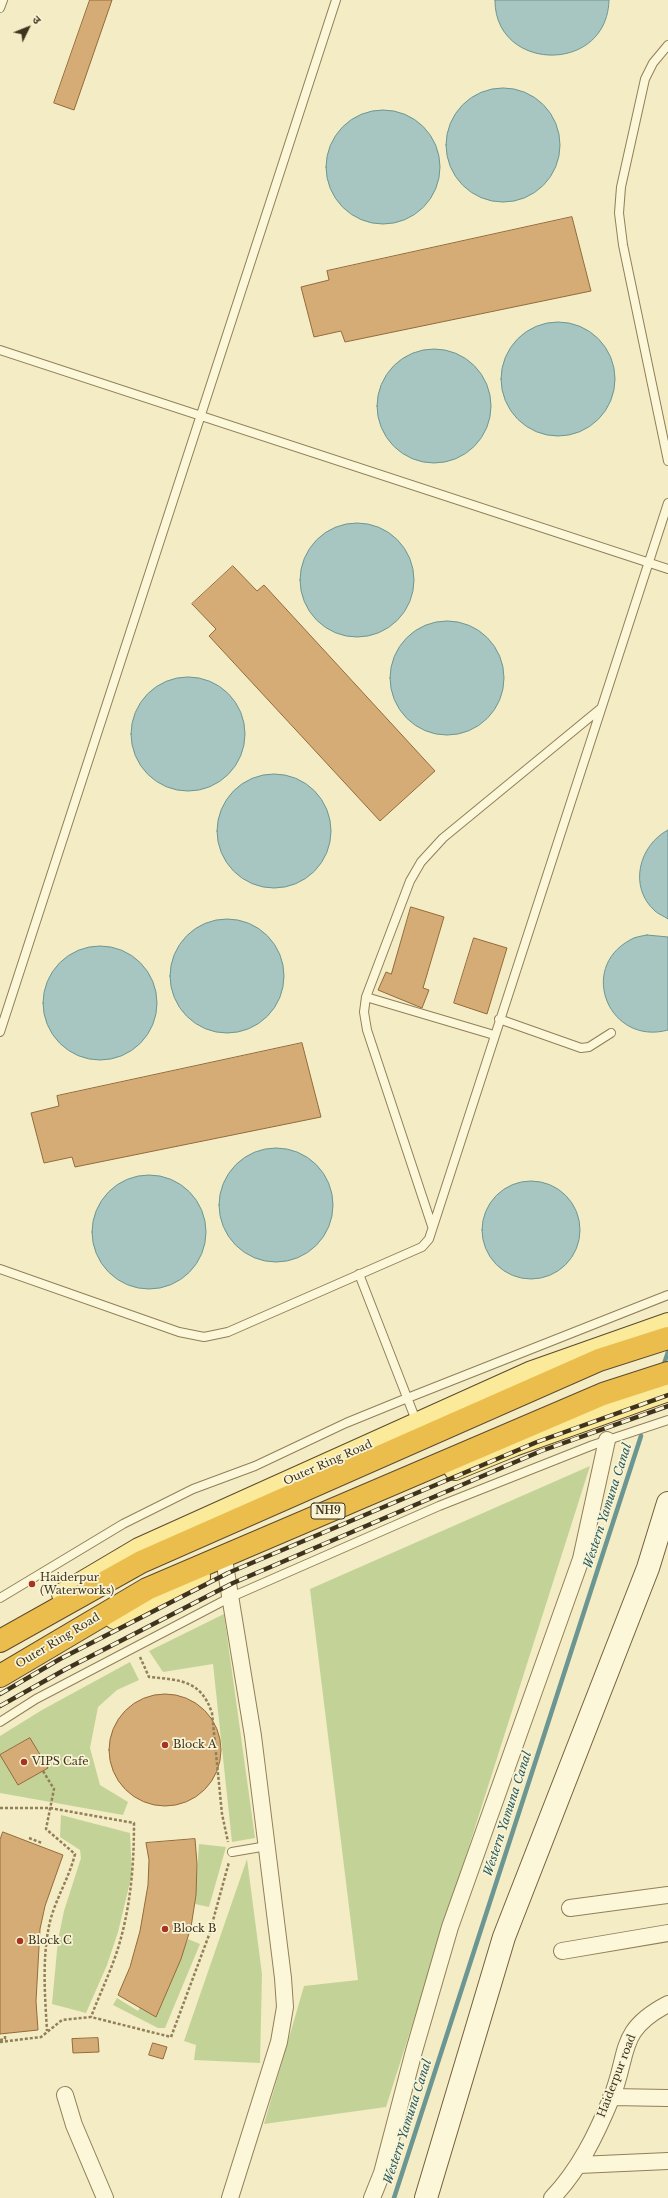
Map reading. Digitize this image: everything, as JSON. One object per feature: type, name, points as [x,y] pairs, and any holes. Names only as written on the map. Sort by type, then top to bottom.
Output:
[{"type":"highway","name":"Outer Ring Road","points":[[0,1641],[141,1562],[599,1360],[668,1338]]},
{"type":"highway","name":"Outer Ring Road","points":[[0,1676],[147,1589],[603,1394],[668,1373]]},
{"type":"main road","name":"Outer Ring Road","points":[[0,1630],[139,1549],[532,1372],[668,1324]]},
{"type":"main road","name":"Outer Ring Road","points":[[0,1684],[114,1618],[259,1548],[514,1445],[625,1404],[668,1390]]},
{"type":"street","points":[[372,2198],[382,2173],[414,2051],[450,1927],[581,1559],[607,1440]]},
{"type":"street","points":[[426,2198],[504,1937],[645,1575],[668,1502]]},
{"type":"street","points":[[225,1565],[229,1598],[253,1736],[285,2007],[278,2042],[230,2198]]},
{"type":"street","points":[[570,1908],[668,1895]]},
{"type":"street","points":[[562,1951],[668,1933]]},
{"type":"street","name":"Haiderpur road","points":[[552,2198],[579,2165],[611,2097],[628,2040],[635,2028],[644,2017],[668,2004]]},
{"type":"street","points":[[65,2095],[74,2125],[106,2198]]},
{"type":"street","points":[[611,2097],[668,2098]]},
{"type":"street","points":[[579,2165],[668,2161]]},
{"type":"lane","points":[[0,8],[3,0]]},
{"type":"lane","points":[[0,1032],[336,0]]},
{"type":"lane","points":[[668,45],[654,63],[645,79],[621,187],[619,213],[623,245],[668,461]]},
{"type":"lane","points":[[0,350],[668,569]]},
{"type":"lane","points":[[0,1269],[179,1332],[204,1337],[228,1332],[422,1247],[429,1239],[668,503]]},
{"type":"lane","points":[[432,1226],[367,1030],[364,1012],[366,997],[410,881],[421,862],[443,838],[601,709]]},
{"type":"lane","points":[[366,997],[494,1035]]},
{"type":"lane","points":[[499,1020],[582,1048],[590,1047],[610,1033]]},
{"type":"lane","points":[[359,1274],[417,1423]]},
{"type":"lane","points":[[0,1598],[123,1524],[193,1489],[256,1466],[346,1423],[407,1398],[668,1295]]},
{"type":"lane","points":[[0,1722],[36,1699],[229,1598],[439,1506],[607,1440],[668,1420]]},
{"type":"lane","points":[[232,1852],[267,1846]]},
{"type":"path","points":[[0,2041],[41,2037],[62,2020],[91,2017],[171,2036],[209,1935],[232,1852],[227,1839],[222,1814],[212,1713],[208,1699],[194,1686],[182,1680],[149,1677],[136,1647]]},
{"type":"path","points":[[43,1771],[54,1789],[46,1829],[75,1854],[71,1868],[54,1907],[48,1927],[43,1976],[48,2032]]},
{"type":"path","points":[[0,1808],[50,1808],[134,1823],[134,1866],[129,1901],[119,1945],[91,2017]]},
{"type":"path","points":[[29,1838],[42,1843]]},
{"type":"path","points":[[34,1844],[36,1840]]},
{"type":"path","points":[[0,2041],[5,2039],[5,2034]]},
{"type":"green space","points":[[590,1466],[386,2107],[264,2124],[304,1986],[358,1980],[310,1589]]},
{"type":"green space","points":[[224,1614],[255,1838],[232,1842],[213,1664],[163,1672],[149,1651]]},
{"type":"green space","points":[[130,1662],[139,1680],[117,1690],[98,1707],[90,1748],[100,1785],[128,1802],[123,1815],[0,1793],[0,1736],[42,1710]]},
{"type":"green space","points":[[61,1815],[130,1833],[132,1874],[118,1932],[107,1965],[86,2013],[52,2004],[58,1940],[64,1911],[81,1858],[80,1850],[60,1837]]},
{"type":"green space","points":[[199,1844],[226,1847],[209,1907],[195,1904]]},
{"type":"green space","points":[[247,1859],[262,1974],[260,2063],[194,2060],[196,2045],[184,2041]]},
{"type":"green space","points":[[188,1939],[200,1944],[165,2028],[158,2028],[113,2005],[117,1998],[138,2011],[142,2004],[158,2012]]},
{"type":"water","points":[[495,0],[609,0],[603,24],[590,42],[572,52],[551,55],[530,51],[512,41],[500,24]]},
{"type":"water","points":[[503,88],[525,92],[544,104],[556,123],[560,145],[556,167],[544,186],[525,198],[503,202],[481,198],[462,186],[450,167],[446,145],[450,123],[462,104],[481,92]]},
{"type":"water","points":[[383,110],[405,114],[424,126],[436,145],[440,167],[436,189],[424,208],[405,220],[383,224],[361,220],[342,208],[330,189],[326,167],[330,145],[342,126],[361,114]]},
{"type":"water","points":[[558,322],[580,326],[599,338],[611,357],[615,379],[611,401],[599,420],[580,432],[558,436],[536,432],[517,420],[505,401],[501,379],[505,357],[517,338],[536,326]]},
{"type":"water","points":[[434,349],[456,353],[475,365],[487,384],[491,406],[487,428],[475,447],[456,459],[434,463],[412,459],[393,447],[381,428],[377,406],[381,384],[393,365],[412,353]]},
{"type":"water","points":[[357,523],[379,527],[398,539],[410,558],[414,580],[410,602],[398,621],[379,633],[357,637],[335,633],[316,621],[304,602],[300,580],[304,558],[316,539],[335,527]]},
{"type":"water","points":[[447,621],[469,625],[488,637],[500,656],[504,678],[500,700],[488,719],[469,731],[447,735],[425,731],[406,719],[394,700],[390,678],[394,656],[406,637],[425,625]]},
{"type":"water","points":[[188,677],[210,681],[229,693],[241,712],[245,734],[241,756],[229,775],[210,787],[188,791],[166,787],[147,775],[135,756],[131,734],[135,712],[147,693],[166,681]]},
{"type":"water","points":[[274,774],[296,778],[315,790],[327,809],[331,831],[327,853],[315,872],[296,884],[274,888],[252,884],[233,872],[221,853],[217,831],[221,809],[233,790],[252,778]]},
{"type":"water","points":[[668,830],[668,919],[656,912],[647,901],[642,890],[640,867],[650,846],[658,837]]},
{"type":"water","points":[[227,919],[249,923],[268,935],[280,954],[284,976],[280,998],[268,1017],[249,1029],[227,1033],[205,1029],[186,1017],[174,998],[170,976],[174,954],[186,935],[205,923]]},
{"type":"water","points":[[647,935],[668,937],[668,1030],[648,1032],[630,1027],[617,1016],[607,1002],[603,985],[605,969],[614,953],[632,939]]},
{"type":"water","points":[[100,946],[122,950],[141,962],[153,981],[157,1003],[153,1025],[141,1044],[122,1056],[100,1060],[78,1056],[59,1044],[47,1025],[43,1003],[47,981],[59,962],[78,950]]},
{"type":"water","points":[[276,1148],[298,1152],[317,1164],[329,1183],[333,1205],[329,1227],[317,1246],[298,1258],[276,1262],[254,1258],[235,1246],[223,1227],[219,1205],[223,1183],[235,1164],[254,1152]]},
{"type":"water","points":[[149,1175],[171,1179],[190,1191],[202,1210],[206,1232],[202,1254],[190,1273],[171,1285],[149,1289],[127,1285],[108,1273],[96,1254],[92,1232],[96,1210],[108,1191],[127,1179]]},
{"type":"water","points":[[531,1181],[550,1185],[565,1196],[576,1211],[580,1230],[576,1249],[565,1264],[550,1275],[531,1279],[512,1275],[497,1264],[486,1249],[482,1230],[486,1211],[497,1196],[512,1185]]},
{"type":"building","points":[[90,0],[112,0],[74,110],[54,103]]},
{"type":"building","points":[[572,217],[591,291],[345,342],[341,331],[314,337],[301,287],[329,280],[327,271]]},
{"type":"building","points":[[233,566],[257,591],[264,585],[435,771],[380,821],[209,636],[216,629],[192,604]]},
{"type":"building","points":[[411,907],[444,917],[423,988],[429,990],[422,1008],[378,990],[386,972],[391,974]]},
{"type":"building","points":[[474,938],[507,948],[487,1014],[454,1003]]},
{"type":"building","points":[[302,1043],[321,1117],[75,1167],[72,1157],[44,1163],[31,1113],[59,1106],[57,1096]]},
{"type":"building","name":"Block A","points":[[165,1694],[186,1698],[205,1710],[217,1729],[221,1750],[217,1771],[205,1790],[186,1802],[165,1806],[144,1802],[125,1790],[113,1771],[109,1750],[113,1729],[125,1710],[144,1698]]},
{"type":"building","name":"VIPS Cafe","points":[[30,1738],[48,1768],[18,1785],[0,1755]]},
{"type":"building","name":"Block C","points":[[3,1832],[63,1855],[45,1906],[40,1929],[36,2001],[38,2030],[0,2034],[0,1840]]},
{"type":"building","name":"Block B","points":[[195,1839],[197,1864],[196,1895],[191,1927],[181,1959],[156,2017],[118,1995],[130,1967],[140,1931],[148,1885],[149,1860],[146,1843]]},
{"type":"building","points":[[98,2038],[99,2052],[73,2053],[72,2039]]},
{"type":"building","points":[[153,2043],[167,2047],[163,2059],[149,2055]]},
{"type":"waterway","name":"Western Yamuna Canal","points":[[663,1367],[668,1352]]},
{"type":"waterway","name":"Western Yamuna Canal","points":[[394,2198],[641,1436]]},
{"type":"railway","points":[[0,1694],[60,1659],[228,1573],[537,1442],[668,1395]]},
{"type":"railway","points":[[0,1706],[66,1669],[233,1583],[541,1451],[668,1406]]},
{"type":"place","name":"Haiderpur (Waterworks)","points":[[32,1584]]},
{"type":"place","name":"Block A","points":[[165,1745]]},
{"type":"place","name":"VIPS Cafe","points":[[24,1762]]},
{"type":"place","name":"Block B","points":[[165,1929]]},
{"type":"place","name":"Block C","points":[[20,1941]]}]
